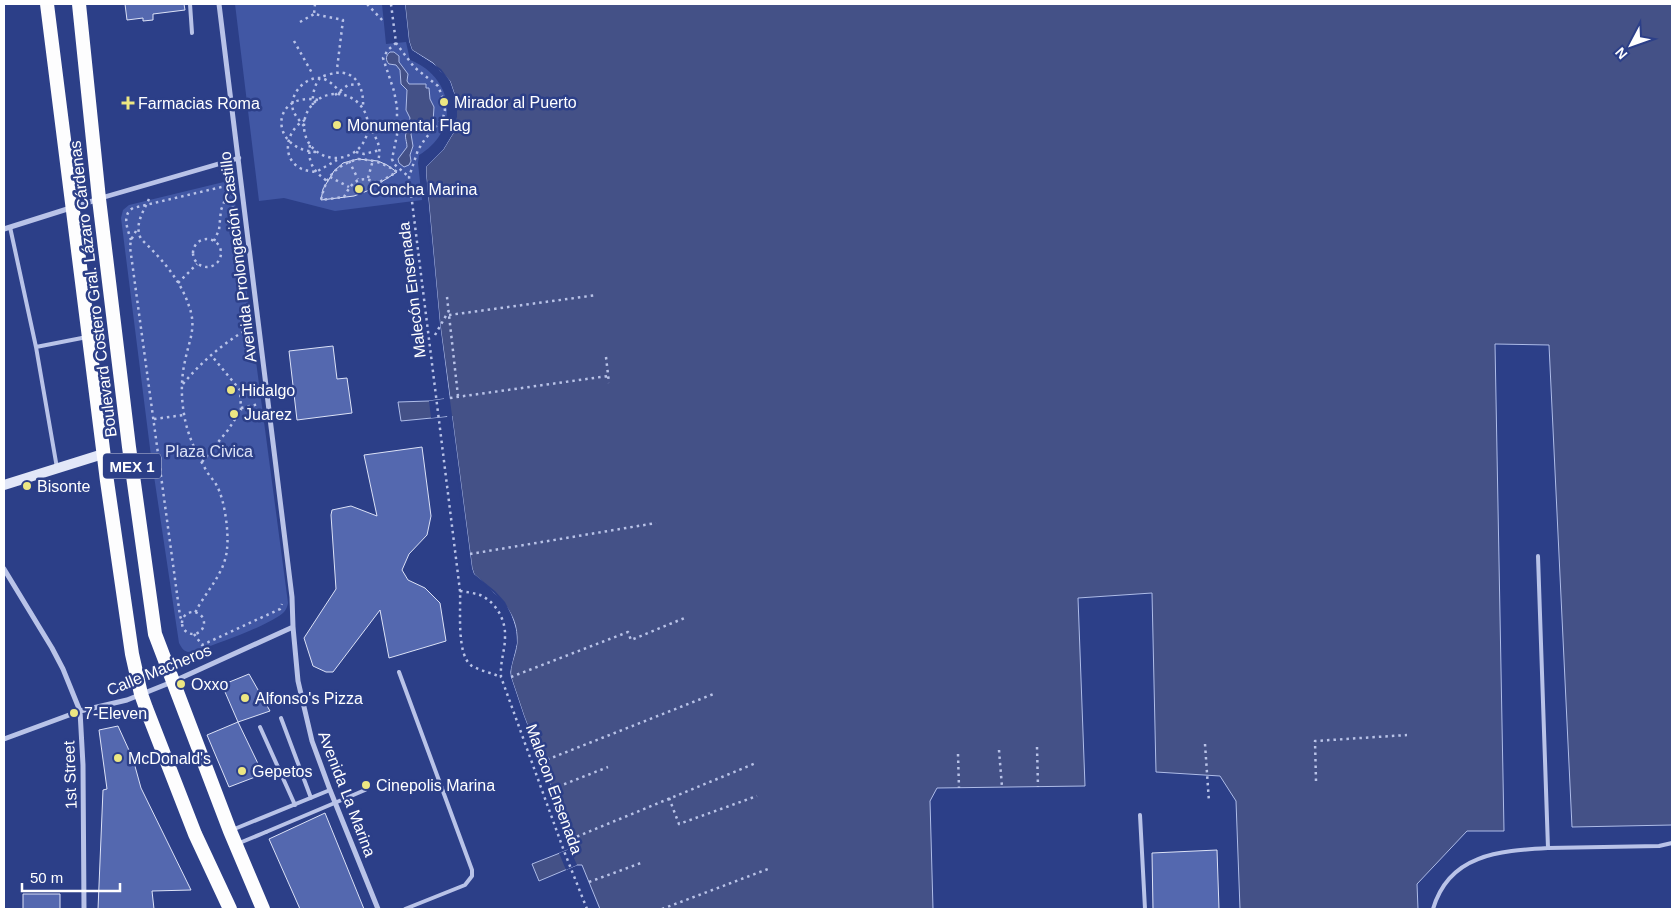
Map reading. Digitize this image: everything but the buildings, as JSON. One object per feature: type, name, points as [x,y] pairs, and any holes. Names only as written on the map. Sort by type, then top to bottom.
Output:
[{"type":"highway","name":"Boulevard Costero Gral. Lázaro Cárdenas","points":[[47,4],[103,454],[132,654],[141,694],[196,834],[230,909]]},
{"type":"highway","name":"Boulevard Costero Gral. Lázaro Cárdenas","points":[[79,4],[99,199],[155,634],[235,845],[263,909]]},
{"type":"main road","points":[[4,485],[103,454]]},
{"type":"street","name":"Avenida Prolongación Castillo","points":[[219,4],[292,597],[293,627]]},
{"type":"street","points":[[7,228],[239,158]]},
{"type":"street","name":"1st Street","points":[[4,569],[52,648],[63,669],[80,711],[83,775],[84,909]]},
{"type":"street","name":"Calle Macheros","points":[[4,739],[80,711],[127,700],[172,682],[293,627]]},
{"type":"street","name":"Avenida La Marina","points":[[293,627],[298,681],[312,741],[378,909]]},
{"type":"lane","points":[[190,4],[192,33]]},
{"type":"lane","points":[[7,228],[36,347],[57,468]]},
{"type":"lane","points":[[36,347],[89,337]]},
{"type":"lane","points":[[1538,556],[1548,848]]},
{"type":"lane","points":[[399,672],[472,870],[472,876],[465,885],[405,909]]},
{"type":"lane","points":[[281,718],[311,798]]},
{"type":"lane","points":[[260,727],[295,805]]},
{"type":"lane","points":[[230,831],[330,790]]},
{"type":"lane","points":[[235,845],[365,790]]},
{"type":"lane","points":[[1140,815],[1145,909]]},
{"type":"lane","points":[[1433,909],[1446,881],[1457,870],[1466,864],[1497,853],[1548,848],[1660,846],[1672,843]]},
{"type":"path","points":[[314,14],[315,4]]},
{"type":"path","points":[[367,4],[384,22]]},
{"type":"path","points":[[392,4],[396,43],[383,58],[394,90],[397,107],[397,135],[392,159],[394,164],[409,177]]},
{"type":"path","points":[[300,22],[314,14],[343,20],[337,69]]},
{"type":"path","points":[[294,40],[312,73]]},
{"type":"path","name":"Malecón Ensenada","points":[[396,43],[414,67],[438,86],[445,110],[443,118],[418,150],[409,177],[460,591]]},
{"type":"path","points":[[304,126],[296,116],[292,103],[293,97],[310,80],[331,74],[346,73],[354,76],[360,84],[363,108]]},
{"type":"path","points":[[320,78],[332,84],[342,95]]},
{"type":"path","points":[[313,105],[312,99],[320,78]]},
{"type":"path","points":[[336,95],[348,85],[360,84]]},
{"type":"path","points":[[328,95],[342,95],[349,97],[363,108],[368,126],[368,134],[364,144],[356,152],[346,157],[326,157],[310,145],[304,126],[306,116],[318,100],[328,95]]},
{"type":"path","points":[[317,152],[309,152],[297,148],[284,136],[281,125],[286,108],[292,103],[301,99],[318,100]]},
{"type":"path","points":[[305,120],[301,122],[288,140],[291,158],[296,166],[302,170],[316,172],[339,158]]},
{"type":"path","points":[[368,126],[375,135],[380,150],[378,161]]},
{"type":"path","points":[[310,145],[309,159],[316,172],[327,181]]},
{"type":"path","points":[[356,152],[364,154],[380,150]]},
{"type":"path","points":[[358,159],[373,160],[387,165],[397,172],[378,183],[368,178],[358,180],[349,187],[344,197],[320,200],[327,181],[334,171],[344,163],[358,159]]},
{"type":"path","points":[[368,178],[373,160]]},
{"type":"path","points":[[349,161],[358,180]]},
{"type":"path","points":[[330,177],[349,187]]},
{"type":"path","points":[[214,241],[219,230],[221,210],[232,180]]},
{"type":"path","points":[[182,621],[188,614],[195,613],[201,617],[203,624],[201,630],[194,634],[185,631],[182,621],[179,607],[126,214],[133,208],[230,185]]},
{"type":"path","points":[[230,185],[238,244]]},
{"type":"path","points":[[131,240],[149,199]]},
{"type":"path","points":[[137,230],[141,239],[166,264],[189,304],[193,317],[193,331],[185,361],[182,385],[184,415],[194,447],[218,487],[226,519],[227,551],[222,568],[195,613]]},
{"type":"path","points":[[205,238],[214,241],[221,248],[222,253],[218,263],[206,268],[197,264],[192,252],[196,243],[205,238]]},
{"type":"path","points":[[178,283],[197,264]]},
{"type":"path","points":[[449,315],[597,295]]},
{"type":"path","points":[[447,297],[458,396]]},
{"type":"path","points":[[435,335],[448,310]]},
{"type":"path","points":[[249,320],[251,336]]},
{"type":"path","points":[[182,385],[198,366],[211,355],[250,328]]},
{"type":"path","points":[[202,462],[228,430],[241,410],[240,390],[211,355]]},
{"type":"path","points":[[606,357],[609,382]]},
{"type":"path","points":[[450,398],[608,376]]},
{"type":"path","points":[[241,408],[260,404],[260,402]]},
{"type":"path","points":[[154,419],[184,415]]},
{"type":"path","points":[[470,554],[656,523]]},
{"type":"path","points":[[460,591],[463,654],[471,666],[501,677]]},
{"type":"path","name":"Malecon Ensenada","points":[[460,591],[479,595],[494,605],[503,622],[505,637],[501,658],[501,677],[587,909]]},
{"type":"path","points":[[194,634],[202,646],[280,609],[283,602]]},
{"type":"path","points":[[511,677],[628,632],[631,640],[686,617]]},
{"type":"path","points":[[542,762],[716,693]]},
{"type":"path","points":[[1316,781],[1314,741],[1407,735]]},
{"type":"path","points":[[1205,744],[1209,802]]},
{"type":"path","points":[[1037,747],[1038,787]]},
{"type":"path","points":[[999,750],[1002,787]]},
{"type":"path","points":[[958,754],[959,788]]},
{"type":"path","points":[[571,839],[756,762]]},
{"type":"path","points":[[552,789],[608,767]]},
{"type":"path","points":[[669,798],[679,824],[757,796]]},
{"type":"path","points":[[589,882],[641,863]]},
{"type":"path","points":[[662,909],[768,869]]},
{"type":"green space","points":[[235,4],[382,4],[386,44],[406,42],[410,60],[425,68],[436,78],[447,104],[442,132],[419,155],[418,163],[422,200],[335,211],[284,198],[259,201]]},
{"type":"green space","name":"Plaza Civica","points":[[232,180],[288,603],[284,612],[270,621],[195,652],[187,652],[183,650],[179,643],[151,456],[121,218],[123,210],[129,205]]},
{"type":"shaded area","points":[[405,4],[1672,4],[1672,825],[1572,827],[1549,345],[1495,344],[1504,831],[1467,831],[1417,884],[1418,909],[1240,909],[1236,801],[1220,776],[1156,772],[1152,593],[1078,598],[1085,786],[937,788],[930,801],[933,909],[600,909],[582,865],[577,865],[539,881],[532,864],[570,849],[571,839],[511,677],[517,643],[517,631],[510,612],[497,596],[474,574],[472,568],[452,416],[401,421],[398,402],[450,398],[440,324],[426,167],[443,150],[455,130],[457,102],[450,81],[433,63],[412,50],[409,41]]},
{"type":"shaded area","points":[[390,52],[394,52],[399,56],[399,62],[408,74],[407,81],[409,84],[426,84],[426,88],[429,88],[430,99],[434,107],[433,122],[430,124],[430,128],[425,131],[413,131],[411,134],[413,146],[410,155],[411,161],[409,165],[404,167],[399,163],[398,159],[407,147],[406,135],[410,128],[410,118],[406,110],[407,90],[401,84],[400,70],[396,65],[389,64],[387,61],[387,56]]},
{"type":"pier","points":[[403,4],[405,4],[409,41],[412,50],[441,69],[450,81],[457,102],[455,130],[443,150],[426,167],[426,173],[440,324],[472,568],[474,574],[505,602],[511,614],[516,630],[517,643],[510,672],[511,677],[571,839],[573,846],[570,849],[569,840],[508,678],[514,642],[514,631],[509,615],[494,593],[472,575],[470,570],[449,418],[447,416],[431,418],[429,401],[444,399],[447,396],[423,173],[424,166],[441,149],[452,130],[455,117],[455,102],[448,82],[440,71],[410,51]]},
{"type":"pier","points":[[570,849],[577,865],[566,870],[559,853]]},
{"type":"place","name":"Mirador al Puerto","points":[[444,102]]},
{"type":"place","name":"Farmacias Roma","points":[[128,103]]},
{"type":"place","name":"Monumental Flag","points":[[337,125]]},
{"type":"place","name":"Concha Marina","points":[[359,189]]},
{"type":"place","name":"Hidalgo","points":[[231,390]]},
{"type":"place","name":"Juarez","points":[[234,414]]},
{"type":"place","name":"Bisonte","points":[[27,486]]},
{"type":"place","name":"Oxxo","points":[[181,684]]},
{"type":"place","name":"Alfonso's Pizza","points":[[245,698]]},
{"type":"place","name":"7-Eleven","points":[[74,713]]},
{"type":"place","name":"McDonald's","points":[[118,758]]},
{"type":"place","name":"Gepetos","points":[[242,771]]},
{"type":"place","name":"Cinepolis Marina","points":[[366,785]]}]
